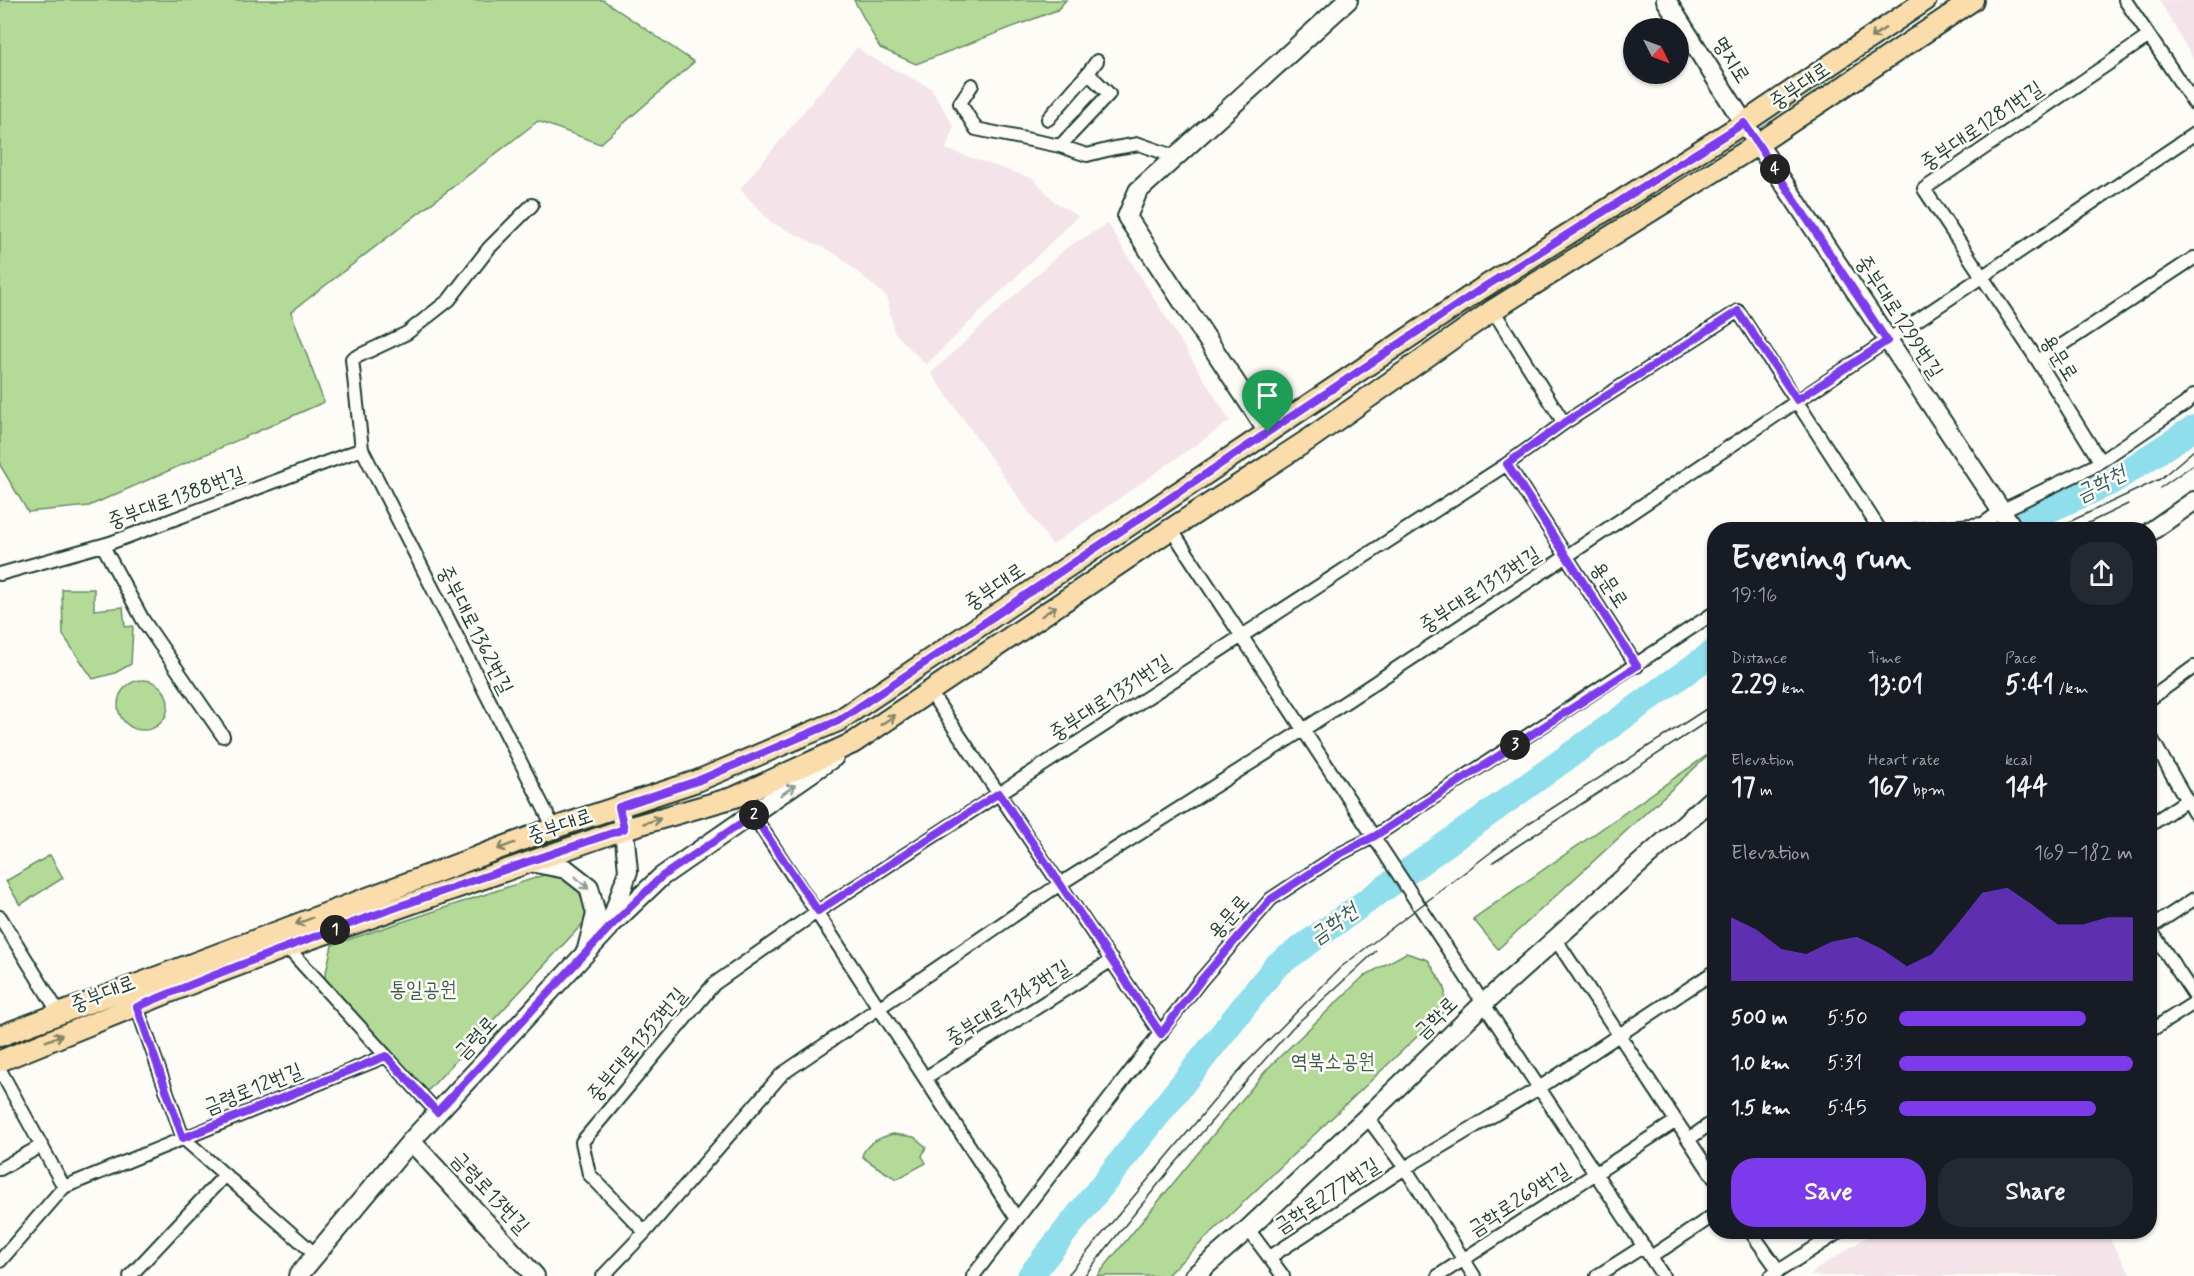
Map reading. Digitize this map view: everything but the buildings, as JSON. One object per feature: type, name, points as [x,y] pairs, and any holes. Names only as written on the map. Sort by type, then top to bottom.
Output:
[{"type":"main road","points":[[1268,432],[1127,217],[1138,191],[1348,0]]},
{"type":"main road","name":"명지로","points":[[1666,0],[1758,144]]},
{"type":"main road","name":"중부대로","points":[[0,1036],[554,828],[697,781],[838,721],[1481,289],[1744,123],[1926,0]]},
{"type":"main road","name":"중부대로","points":[[0,1061],[286,947],[624,829],[735,797],[854,744],[1171,529],[1308,440],[1493,310],[1758,144],[1973,0]]},
{"type":"main road","name":"중부대로1299번길","points":[[1758,144],[2006,518]]},
{"type":"main road","points":[[2157,527],[2194,501]]},
{"type":"main road","points":[[609,928],[661,877],[854,744]]},
{"type":"main road","name":"금학로","points":[[1194,1276],[1248,1229],[1367,1117],[1484,1003],[1707,803]]},
{"type":"main road","name":"금령로","points":[[298,1276],[411,1141],[609,928],[628,872],[624,829],[619,807]]},
{"type":"main road","points":[[530,862],[566,869],[589,887],[596,914],[585,953]]},
{"type":"main road","name":"금령로13번길","points":[[411,1141],[535,1276]]},
{"type":"street","points":[[2125,0],[2194,103]]},
{"type":"street","name":"중부대로1281번길","points":[[1983,277],[1924,189],[2150,36]]},
{"type":"street","points":[[1048,119],[1097,61]]},
{"type":"street","points":[[1060,146],[1109,94],[1088,73]]},
{"type":"street","points":[[972,85],[960,103],[976,129],[1060,146],[1087,154],[1139,144],[1176,157]]},
{"type":"street","points":[[1887,341],[2194,134]]},
{"type":"street","points":[[362,449],[352,359],[407,333],[448,300],[489,249],[532,205]]},
{"type":"street","points":[[2038,361],[2194,258]]},
{"type":"street","name":"용문로","points":[[1983,277],[2100,461]]},
{"type":"street","points":[[1493,310],[1564,423]]},
{"type":"street","points":[[1243,635],[1738,311],[1875,522]]},
{"type":"street","name":"중부대로1313번길","points":[[1303,730],[1887,341]]},
{"type":"street","points":[[1991,522],[2006,518],[2092,467],[2185,404],[2194,395]]},
{"type":"street","name":"중부대로1388번길","points":[[0,574],[103,546],[362,449]]},
{"type":"street","name":"중부대로1362번길","points":[[362,449],[554,828]]},
{"type":"street","name":"용문로","points":[[1507,464],[1637,666]]},
{"type":"street","points":[[1171,529],[1375,836]]},
{"type":"street","points":[[103,546],[143,620],[223,736]]},
{"type":"street","name":"용문로","points":[[973,1276],[1201,980],[1271,899],[1338,855],[1375,836],[1707,619]]},
{"type":"street","name":"중부대로1331번길","points":[[999,793],[1243,635]]},
{"type":"street","points":[[2157,694],[2194,667]]},
{"type":"street","points":[[930,692],[1161,1034]]},
{"type":"street","points":[[603,1276],[645,1232],[782,1074],[1060,884],[1303,730]]},
{"type":"street","points":[[2157,748],[2194,813]]},
{"type":"street","points":[[818,911],[999,793]]},
{"type":"street","points":[[2157,820],[2187,800]]},
{"type":"street","points":[[753,815],[818,911],[879,1009],[1017,1219]]},
{"type":"street","name":"금학로269번길","points":[[1375,836],[1440,939],[1663,1276]]},
{"type":"street","points":[[2157,924],[2194,899]]},
{"type":"street","name":"중부대로1353번길","points":[[645,1232],[589,1174],[582,1142],[714,984],[818,911]]},
{"type":"street","points":[[0,917],[59,1013]]},
{"type":"street","points":[[1556,940],[1617,1035],[1707,1167]]},
{"type":"street","points":[[2157,940],[2194,995]]},
{"type":"street","points":[[286,947],[437,1112]]},
{"type":"street","name":"중부대로1343번길","points":[[925,1078],[1112,960]]},
{"type":"street","points":[[1406,1168],[1539,1088],[1707,977]]},
{"type":"street","points":[[2157,1027],[2194,1003]]},
{"type":"street","points":[[137,1007],[183,1138],[316,1255]]},
{"type":"street","name":"금령로12번길","points":[[0,1261],[64,1187],[386,1056]]},
{"type":"street","points":[[0,1071],[64,1187]]},
{"type":"street","name":"금학로277번길","points":[[1367,1117],[1406,1168],[1474,1276]]},
{"type":"street","points":[[1595,1174],[1676,1121]]},
{"type":"street","points":[[1689,1139],[1707,1126]]},
{"type":"street","points":[[0,1169],[41,1146]]},
{"type":"street","name":"금학로277번길","points":[[1270,1257],[1406,1168]]},
{"type":"street","name":"금학로269번길","points":[[1464,1259],[1595,1174]]},
{"type":"street","points":[[130,1276],[225,1175]]},
{"type":"street","points":[[1651,1257],[1707,1220]]},
{"type":"street","points":[[1248,1229],[1283,1276]]},
{"type":"street","points":[[1755,1239],[1775,1274],[1828,1239]]},
{"type":"street","points":[[1597,1276],[1644,1246]]},
{"type":"street","points":[[1438,1276],[1464,1259]]},
{"type":"shaded area","points":[[2159,0],[2194,0],[2194,60]]},
{"type":"shaded area","points":[[857,47],[868,56],[931,88],[954,127],[946,149],[1034,179],[1055,202],[1078,216],[926,365],[894,332],[887,297],[836,254],[772,223],[740,189]]},
{"type":"shaded area","points":[[1108,224],[1230,421],[1052,545],[931,373],[1066,248]]},
{"type":"shaded area","points":[[1864,1239],[2110,1239],[2132,1276],[1811,1276],[1817,1269]]},
{"type":"green space","points":[[0,0],[603,0],[694,62],[600,144],[538,121],[291,312],[324,402],[89,506],[28,512],[0,465]]},
{"type":"green space","points":[[854,0],[1066,0],[1057,10],[916,64],[880,48]]},
{"type":"green space","points":[[62,589],[94,589],[94,610],[123,607],[125,627],[133,626],[131,664],[115,673],[93,679],[63,635]]},
{"type":"green space","points":[[138,680],[148,680],[161,687],[168,700],[168,710],[161,723],[148,730],[138,730],[129,726],[122,719],[118,710],[118,700],[122,691],[129,684]]},
{"type":"green space","points":[[1707,755],[1498,949],[1473,919]]},
{"type":"green space","points":[[50,855],[63,878],[20,905],[6,881]]},
{"type":"green space","name":"통일공원","points":[[550,873],[571,878],[584,898],[587,919],[423,1096],[323,986],[332,945]]},
{"type":"green space","name":"역북소공원","points":[[1406,953],[1428,960],[1445,988],[1445,1010],[1166,1276],[1097,1276],[1268,1068],[1364,976]]},
{"type":"green space","points":[[893,1134],[914,1137],[926,1147],[922,1156],[926,1163],[897,1179],[862,1156],[870,1144]]},
{"type":"waterway","name":"금학천","points":[[2021,522],[2111,482],[2194,428]]},
{"type":"waterway","name":"금학천","points":[[1030,1276],[1276,966],[1707,657]]},
{"type":"tram line","points":[[2069,522],[2160,479],[2194,450]]},
{"type":"tram line","points":[[2160,488],[2194,464]]},
{"type":"tram line","points":[[2091,522],[2128,504]]},
{"type":"tram line","points":[[1067,1276],[1244,1065],[1341,967],[1529,823],[1707,709]]},
{"type":"tram line","points":[[1493,862],[1707,722]]},
{"type":"tram line","points":[[1084,1276],[1173,1166],[1292,1028],[1376,951]]},
{"type":"route","points":[[1744,123],[1887,341],[1797,400],[1738,311],[1564,423],[1507,464],[1637,666],[1375,836],[1338,855],[1271,899],[1201,980],[1161,1034],[999,793],[818,911],[753,815],[661,877],[609,928],[437,1112],[386,1056],[183,1138],[137,1007],[286,947],[624,829],[619,807],[697,781],[838,721],[1268,432],[1481,289],[1744,123]]}]
